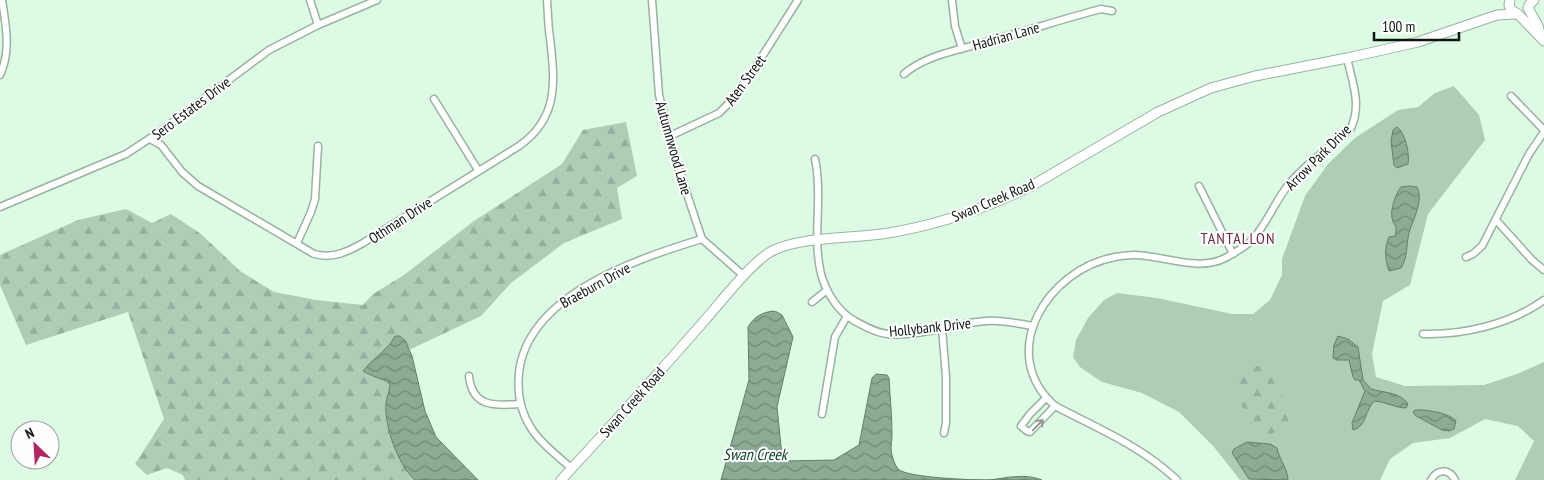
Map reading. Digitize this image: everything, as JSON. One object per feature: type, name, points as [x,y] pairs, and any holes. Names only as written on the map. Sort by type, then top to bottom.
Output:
[{"type":"street","points":[[0,75],[6,51],[2,0]]},
{"type":"street","points":[[310,0],[318,25]]},
{"type":"street","name":"Sero Estates Drive","points":[[0,207],[116,159],[150,139],[269,50],[318,25],[377,0]]},
{"type":"street","name":"Othman Drive","points":[[150,139],[160,145],[182,172],[198,186],[257,222],[312,253],[335,255],[346,252],[527,140],[538,128],[548,112],[552,97],[553,82],[547,0]]},
{"type":"street","name":"Autumnwood Lane","points":[[652,0],[659,95],[676,161],[702,239]]},
{"type":"street","name":"Aten Street","points":[[670,136],[719,113],[732,100],[798,0]]},
{"type":"street","points":[[952,0],[955,26],[962,48]]},
{"type":"street","points":[[1509,2],[1511,10],[1543,39]]},
{"type":"street","name":"Swan Creek Road","points":[[1497,15],[1509,2]]},
{"type":"street","points":[[1516,14],[1525,12],[1530,3]]},
{"type":"street","points":[[1530,3],[1543,39]]},
{"type":"street","name":"Hadrian Lane","points":[[904,74],[916,65],[962,48],[1101,9],[1112,11]]},
{"type":"street","name":"Swan Creek Road","points":[[561,480],[623,414],[744,276],[767,254],[774,250],[795,244],[905,230],[979,209],[1033,185],[1158,112],[1198,93],[1248,78],[1418,42],[1497,15],[1516,14]]},
{"type":"street","name":"Arrow Park Drive","points":[[1177,480],[1156,462],[1131,445],[1055,406],[1046,398],[1036,381],[1030,363],[1029,345],[1032,326],[1047,302],[1065,281],[1098,261],[1134,255],[1204,263],[1224,259],[1254,238],[1283,192],[1304,168],[1351,128],[1354,120],[1356,98],[1347,58]]},
{"type":"street","points":[[1466,256],[1473,254],[1482,246],[1529,154],[1544,131],[1511,96]]},
{"type":"street","points":[[434,99],[478,170]]},
{"type":"street","points":[[297,243],[315,199],[318,146]]},
{"type":"street","name":"Hollybank Drive","points":[[815,160],[818,175],[820,270],[827,290],[846,316],[867,327],[888,334],[903,334],[995,321],[1032,326]]},
{"type":"street","points":[[1199,186],[1233,254]]},
{"type":"street","points":[[1496,220],[1532,260],[1544,270]]},
{"type":"street","points":[[702,239],[744,276]]},
{"type":"street","name":"Braeburn Drive","points":[[571,468],[544,444],[531,428],[519,404],[519,372],[525,347],[537,327],[555,307],[582,290],[628,265],[702,239]]},
{"type":"street","points":[[812,302],[827,290]]},
{"type":"street","points":[[1423,334],[1447,333],[1495,324],[1518,316],[1544,300]]},
{"type":"street","points":[[822,414],[835,337],[846,316]]},
{"type":"street","points":[[942,328],[946,377],[946,423],[944,433]]},
{"type":"street","points":[[469,376],[470,386],[479,399],[495,405],[519,404]]},
{"type":"street","points":[[1046,398],[1021,426],[1026,432],[1035,429],[1055,406]]},
{"type":"street","points":[[1431,480],[1435,473],[1444,471],[1452,474],[1455,480]]},
{"type":"green space","points":[[1454,86],[1479,115],[1485,140],[1428,214],[1410,285],[1383,301],[1372,354],[1376,377],[1405,386],[1484,385],[1517,374],[1544,362],[1544,480],[1515,480],[1534,441],[1518,426],[1485,419],[1450,438],[1413,443],[1390,459],[1380,480],[1240,480],[1214,447],[1179,412],[1142,393],[1102,382],[1080,367],[1073,357],[1076,340],[1088,318],[1104,300],[1117,293],[1157,298],[1232,314],[1253,314],[1270,300],[1282,275],[1282,259],[1305,196],[1328,164],[1355,138],[1398,110],[1418,107],[1435,93]]},
{"type":"green space","points":[[626,122],[637,176],[617,188],[622,219],[564,243],[511,283],[481,316],[409,350],[405,341],[400,336],[395,336],[385,350],[372,361],[370,376],[382,378],[390,383],[386,403],[387,422],[398,455],[415,480],[185,480],[183,475],[167,468],[147,475],[135,464],[164,419],[128,312],[26,345],[0,285],[0,255],[78,220],[126,209],[152,223],[171,214],[201,234],[240,271],[274,292],[316,300],[363,305],[373,294],[404,275],[474,221],[562,164],[583,130]]},
{"type":"green space","points":[[1251,366],[1264,366],[1285,400],[1289,414],[1288,421],[1281,432],[1269,434],[1255,427],[1242,406],[1237,387],[1240,373]]},
{"type":"water","points":[[1397,127],[1405,138],[1408,149],[1408,164],[1397,168],[1394,165],[1391,141],[1393,130]]},
{"type":"water","points":[[1401,187],[1417,187],[1419,204],[1409,233],[1403,264],[1401,268],[1389,271],[1386,246],[1389,237],[1395,236],[1396,229],[1392,215],[1395,197]]},
{"type":"water","name":"Swan Creek","points":[[773,311],[782,315],[793,337],[777,407],[784,461],[834,460],[859,445],[872,378],[876,374],[887,375],[889,378],[891,414],[891,452],[898,469],[914,475],[989,480],[721,480],[749,380],[748,327],[759,316]]},
{"type":"water","points":[[395,336],[400,336],[405,341],[412,356],[425,411],[436,437],[478,480],[415,480],[403,465],[393,444],[387,423],[386,403],[390,383],[363,371],[388,346]]},
{"type":"water","points":[[1338,336],[1348,339],[1358,347],[1363,380],[1371,389],[1401,397],[1408,404],[1406,408],[1375,401],[1369,408],[1361,425],[1353,430],[1352,423],[1365,391],[1359,380],[1355,380],[1353,377],[1349,360],[1333,358],[1334,345]]},
{"type":"water","points":[[1415,410],[1431,411],[1453,418],[1456,421],[1454,429],[1449,431],[1442,430],[1416,416],[1413,412]]},
{"type":"water","points":[[1247,442],[1270,444],[1277,448],[1287,472],[1288,480],[1249,479],[1232,453],[1234,449]]},
{"type":"water","points":[[1022,476],[1042,480],[989,480]]},
{"type":"district","name":"TANTALLON","points":[[1238,238]]}]
